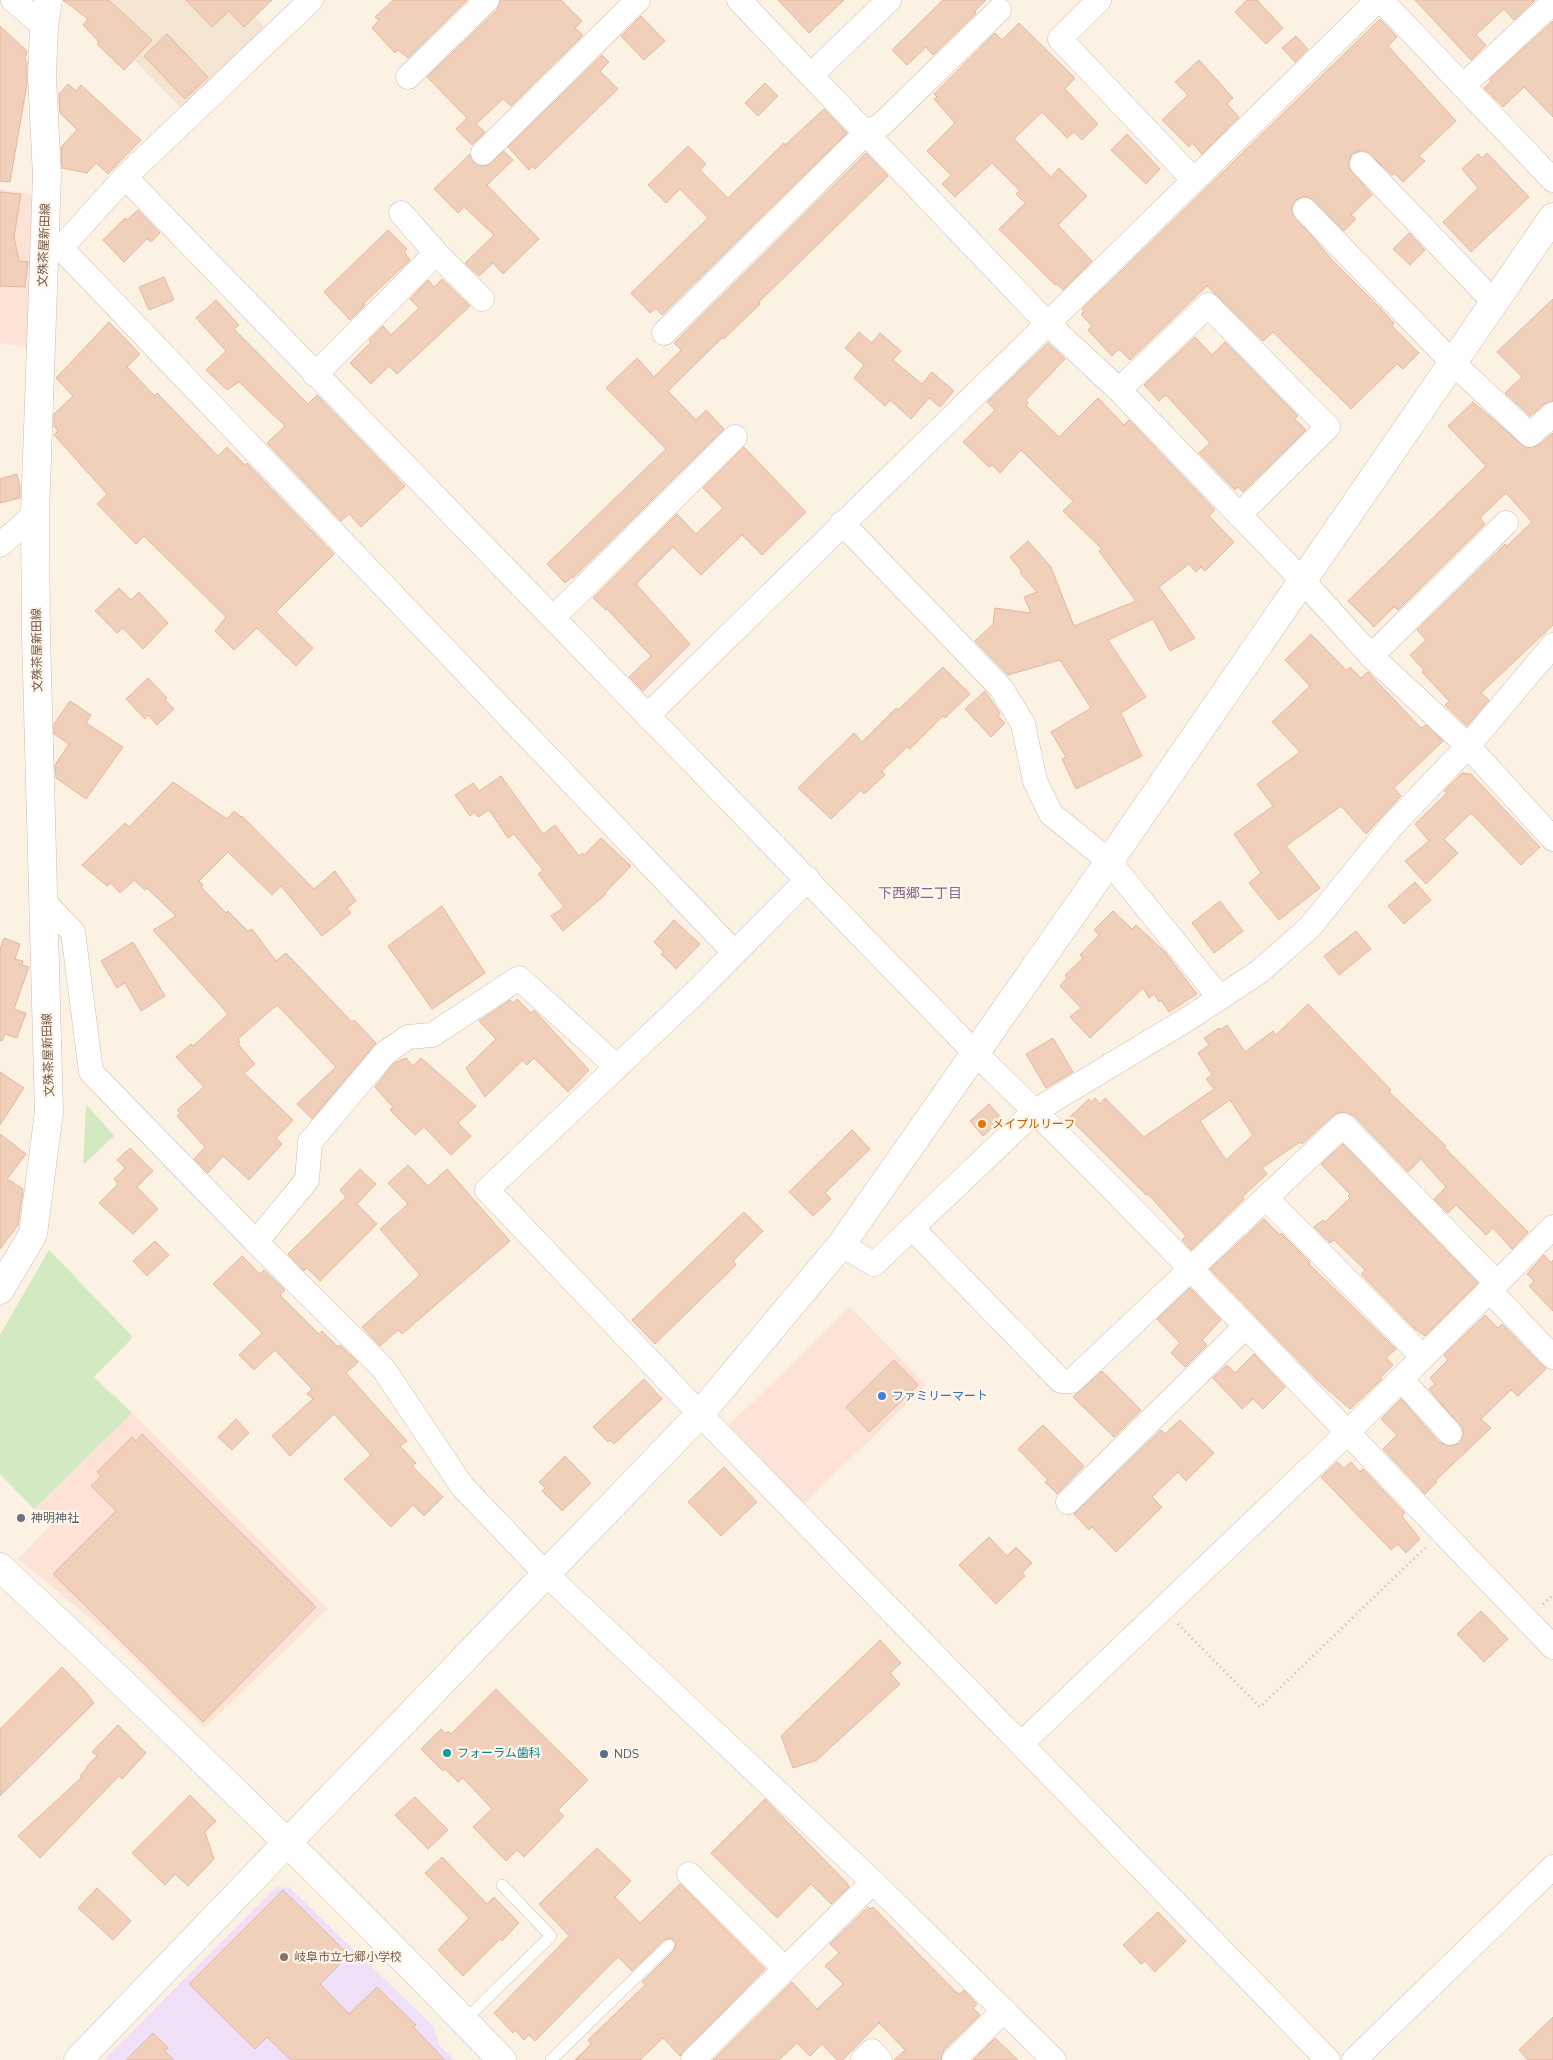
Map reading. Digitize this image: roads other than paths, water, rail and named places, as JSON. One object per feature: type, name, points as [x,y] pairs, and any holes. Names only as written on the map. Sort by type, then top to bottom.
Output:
[{"type":"street","points":[[13,0],[46,13]]},
{"type":"street","points":[[311,0],[53,245],[734,952]]},
{"type":"street","points":[[408,77],[487,0]]},
{"type":"street","points":[[483,153],[638,0]]},
{"type":"street","points":[[739,0],[1047,323],[1118,390],[1303,581],[1371,656],[1468,746],[1553,839]]},
{"type":"street","points":[[811,75],[889,0]]},
{"type":"street","points":[[1099,0],[1060,39],[1193,179]]},
{"type":"street","points":[[647,716],[1193,179],[1380,0],[1553,180]]},
{"type":"street","points":[[1463,86],[1553,2]]},
{"type":"street","points":[[664,333],[866,132],[881,125],[999,10]]},
{"type":"street","name":"文殊茶屋新田線","points":[[0,1290],[33,1234],[49,1112],[36,635],[35,514],[53,245],[42,76],[46,13]]},
{"type":"street","points":[[1362,164],[1494,302]]},
{"type":"street","points":[[125,178],[975,1053],[1035,1111],[1191,1270],[1553,1647]]},
{"type":"street","points":[[1305,210],[1452,363],[1530,435],[1553,414]]},
{"type":"street","points":[[401,213],[436,253],[482,299]]},
{"type":"street","points":[[78,2060],[700,1414],[841,1245],[1303,581],[1553,217]]},
{"type":"street","points":[[315,374],[436,253]]},
{"type":"street","points":[[1118,390],[1208,305],[1328,427],[1239,515]]},
{"type":"street","points":[[554,618],[735,438]]},
{"type":"street","points":[[0,545],[35,514]]},
{"type":"street","points":[[842,523],[1001,688],[1023,724],[1035,781],[1051,814],[1109,861],[1220,998]]},
{"type":"street","points":[[1371,656],[1506,523]]},
{"type":"street","points":[[841,1245],[874,1264],[1035,1111],[1220,998],[1259,972],[1310,928],[1390,828],[1468,746],[1553,645]]},
{"type":"street","points":[[808,879],[696,992],[487,1190],[700,1414],[1022,1743],[1328,2060]]},
{"type":"street","points":[[43,901],[73,932],[91,1072],[256,1242],[383,1368],[462,1486],[545,1573],[873,1882],[1054,2060]]},
{"type":"street","points":[[256,1242],[307,1180],[310,1142],[385,1053],[408,1037],[432,1035],[519,978],[617,1067]]},
{"type":"street","points":[[912,1228],[1061,1381],[1072,1381],[1343,1125],[1493,1286],[1553,1356]]},
{"type":"street","points":[[1266,1198],[1423,1357]]},
{"type":"street","points":[[1022,1743],[1348,1432],[1553,1227]]},
{"type":"street","points":[[1068,1502],[1245,1327]]},
{"type":"street","points":[[1401,1379],[1450,1433]]},
{"type":"street","points":[[0,1567],[129,1688],[288,1842],[502,2060]]},
{"type":"street","points":[[1354,2060],[1553,1867]]},
{"type":"street","points":[[689,1874],[785,1969]]},
{"type":"street","points":[[693,2060],[873,1882]]},
{"type":"street","points":[[954,2060],[1004,2010]]},
{"type":"street","points":[[863,2060],[872,2051],[880,2060]]},
{"type":"lane","points":[[464,2021],[551,1936],[502,1885]]},
{"type":"lane","points":[[551,2060],[669,1946]]},
{"type":"place","name":"メイプルリーフ","points":[[982,1124]]},
{"type":"place","name":"ファミリーマート","points":[[882,1396]]},
{"type":"place","name":"神明神社","points":[[21,1518]]},
{"type":"place","name":"フォーラム歯科","points":[[447,1753]]},
{"type":"place","name":"NDS","points":[[604,1754]]},
{"type":"place","name":"岐阜市立七郷小学校","points":[[284,1957]]},
{"type":"district","name":"下西郷二丁目","points":[[920,893]]}]
